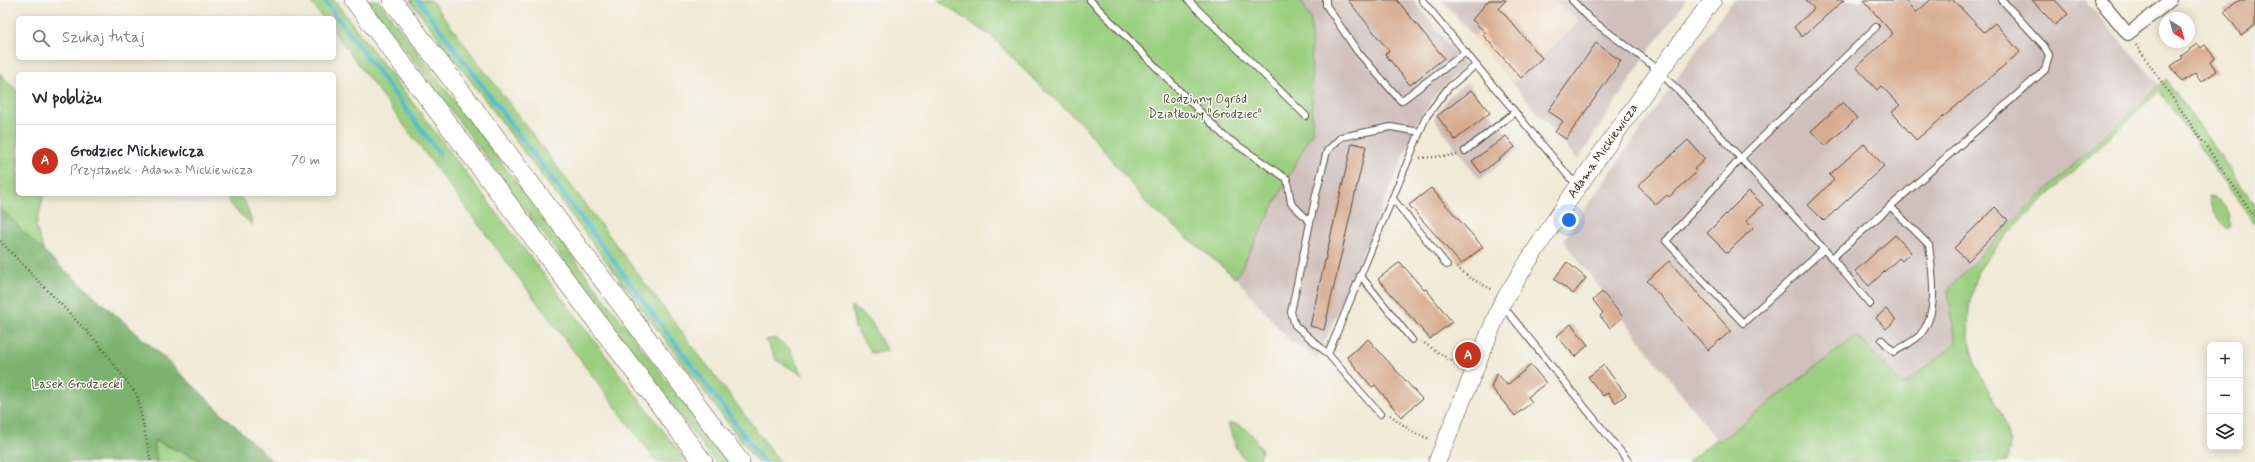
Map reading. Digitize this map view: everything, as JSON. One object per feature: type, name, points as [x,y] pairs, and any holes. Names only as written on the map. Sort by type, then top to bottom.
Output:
[{"type":"main road","points":[[354,0],[703,462]]},
{"type":"main road","points":[[392,0],[740,462]]},
{"type":"street","name":"Adama Mickiewicza","points":[[1437,462],[1499,299],[1659,72],[1713,0]]},
{"type":"street","points":[[2100,0],[2128,34],[2171,0]]},
{"type":"lane","points":[[1090,0],[1224,136],[1287,179],[1291,203],[1310,222]]},
{"type":"lane","points":[[1188,0],[1306,116]]},
{"type":"lane","points":[[1326,0],[1326,5],[1357,51],[1401,101],[1466,52]]},
{"type":"lane","points":[[1422,0],[1570,178],[1580,184]]},
{"type":"lane","points":[[1572,0],[1590,19],[1644,58],[1659,72],[1741,158],[1824,249],[1870,304]]},
{"type":"lane","points":[[1832,258],[2045,70],[2049,55],[2044,46],[2002,0]]},
{"type":"lane","points":[[1824,249],[1743,323],[1666,241],[1741,158],[1876,27]]},
{"type":"lane","points":[[1328,354],[1426,117],[1448,88],[1476,65]]},
{"type":"lane","points":[[1464,151],[1515,112]]},
{"type":"lane","points":[[1380,414],[1328,354],[1295,325],[1291,312],[1327,151],[1341,137],[1391,127],[1420,132]]},
{"type":"lane","points":[[1393,199],[1447,265]]},
{"type":"lane","points":[[1882,340],[1894,352],[1920,335],[1929,319],[1933,292],[1929,245],[1890,206]]},
{"type":"lane","points":[[1360,275],[1412,340]]},
{"type":"lane","points":[[1499,299],[1629,462]]},
{"type":"path","points":[[2128,34],[2255,217]]},
{"type":"path","points":[[1418,158],[1456,156],[1464,151]]},
{"type":"path","points":[[0,241],[97,342],[137,396],[151,462]]},
{"type":"path","points":[[1458,269],[1499,299]]},
{"type":"path","points":[[1426,344],[1450,360],[1465,366]]},
{"type":"path","points":[[1393,417],[1414,433],[1436,442]]},
{"type":"shaded area","points":[[1301,0],[1413,0],[1465,65],[1437,93],[1421,116],[1317,359],[1289,340],[1236,278],[1264,218],[1311,20]]},
{"type":"shaded area","points":[[1442,0],[1507,0],[1474,37]]},
{"type":"shaded area","points":[[1507,0],[1554,0],[1580,21],[1513,84],[1474,37]]},
{"type":"shaded area","points":[[1554,0],[1686,0],[1644,58],[1578,160],[1513,84],[1580,21]]},
{"type":"shaded area","points":[[1735,0],[2085,0],[2159,85],[2012,222],[1949,290],[1956,343],[1903,386],[1857,335],[1719,443],[1563,240],[1726,9]]},
{"type":"shaded area","points":[[1467,82],[1518,149],[1480,180],[1434,119],[1448,98]]},
{"type":"green space","points":[[309,0],[334,0],[687,462],[657,462],[336,35],[336,16],[321,16]]},
{"type":"green space","points":[[368,0],[378,0],[728,462],[715,462]]},
{"type":"green space","points":[[410,0],[431,0],[780,462],[757,462]]},
{"type":"green space","name":"Rodzinny Ogród Działkowy \"Grodziec\"","points":[[938,0],[1301,0],[1311,20],[1312,132],[1236,278],[1149,206],[1085,127],[1034,80],[991,36]]},
{"type":"green space","points":[[0,73],[16,91],[16,196],[44,196],[36,227],[44,252],[0,208]]},
{"type":"green space","points":[[2166,79],[2255,205],[2255,224],[2159,91],[2007,234],[1978,271],[1969,307],[1968,338],[1976,367],[2001,413],[2010,443],[2007,462],[1688,462],[1716,439],[1719,442],[1857,335],[1903,386],[1956,343],[1948,290],[2012,222]]},
{"type":"green space","points":[[227,196],[239,196],[245,202],[253,225],[232,207]]},
{"type":"green space","points":[[2209,197],[2214,198],[2225,206],[2231,225],[2228,229],[2216,214]]},
{"type":"green space","name":"Lasek Grodziecki","points":[[0,208],[44,252],[158,352],[273,462],[206,462],[154,440],[157,462],[0,462]]},
{"type":"green space","points":[[851,306],[870,320],[887,351],[871,353],[855,328]]},
{"type":"green space","points":[[775,338],[790,349],[803,375],[776,360],[766,340]]},
{"type":"green space","points":[[1228,424],[1239,425],[1248,431],[1262,450],[1259,462],[1247,462],[1236,448]]},
{"type":"green space","points":[[153,440],[206,462],[157,462]]},
{"type":"building","points":[[1348,0],[1397,0],[1444,58],[1410,85],[1385,54],[1389,51]]},
{"type":"building","points":[[1489,0],[1506,0],[1499,8],[1542,58],[1521,78],[1483,35],[1486,33],[1472,20]]},
{"type":"building","points":[[1806,0],[1844,0],[1802,37],[1794,27],[1814,9]]},
{"type":"building","points":[[1863,0],[1905,0],[1916,13],[1930,0],[1953,0],[1984,32],[1995,23],[2020,52],[1916,140],[1892,112],[1900,105],[1881,86],[1877,90],[1856,67],[1893,34]]},
{"type":"building","points":[[2032,0],[2055,0],[2068,14],[2055,25]]},
{"type":"building","points":[[2240,0],[2255,0],[2255,25],[2241,35],[2224,11]]},
{"type":"building","points":[[1596,43],[1621,61],[1566,139],[1555,132],[1563,121],[1548,111]]},
{"type":"building","points":[[2198,44],[2201,48],[2205,45],[2215,58],[2210,62],[2217,71],[2201,82],[2195,73],[2182,82],[2171,66],[2183,58],[2181,56],[2192,48],[2195,48]]},
{"type":"building","points":[[1472,90],[1490,113],[1455,140],[1437,116]]},
{"type":"building","points":[[1843,102],[1857,118],[1825,146],[1811,131]]},
{"type":"building","points":[[1506,136],[1515,147],[1481,173],[1472,161]]},
{"type":"building","points":[[1688,140],[1705,159],[1694,169],[1697,172],[1669,197],[1667,195],[1656,205],[1638,186]]},
{"type":"building","points":[[1352,143],[1366,146],[1324,330],[1310,326]]},
{"type":"building","points":[[1864,144],[1884,166],[1824,221],[1808,205],[1834,180],[1829,175]]},
{"type":"building","points":[[1431,188],[1483,247],[1461,264],[1409,205]]},
{"type":"building","points":[[1749,191],[1763,205],[1746,221],[1753,228],[1727,253],[1707,233]]},
{"type":"building","points":[[1995,207],[2008,220],[1968,261],[1954,248]]},
{"type":"building","points":[[1895,235],[1911,252],[1902,261],[1899,258],[1869,286],[1855,271]]},
{"type":"building","points":[[1669,261],[1731,331],[1708,350],[1647,281]]},
{"type":"building","points":[[1400,262],[1424,290],[1426,289],[1452,322],[1430,339],[1378,279]]},
{"type":"building","points":[[1567,262],[1586,278],[1573,294],[1554,279]]},
{"type":"building","points":[[1602,292],[1623,317],[1610,328],[1600,316],[1603,313],[1593,300]]},
{"type":"building","points":[[1886,309],[1896,320],[1886,329],[1876,318]]},
{"type":"building","points":[[1571,324],[1588,345],[1575,357],[1557,336]]},
{"type":"building","points":[[1368,339],[1422,399],[1401,417],[1375,385],[1372,387],[1347,357]]},
{"type":"building","points":[[1531,365],[1546,383],[1528,397],[1532,402],[1515,416],[1491,387],[1497,373],[1507,385]]},
{"type":"building","points":[[1604,365],[1626,395],[1615,403],[1608,393],[1603,396],[1588,377]]},
{"type":"waterway","points":[[324,0],[439,153]]},
{"type":"waterway","points":[[418,0],[764,462]]},
{"type":"place","name":"Grodziec Mickiewicza","points":[[1468,355]]}]
